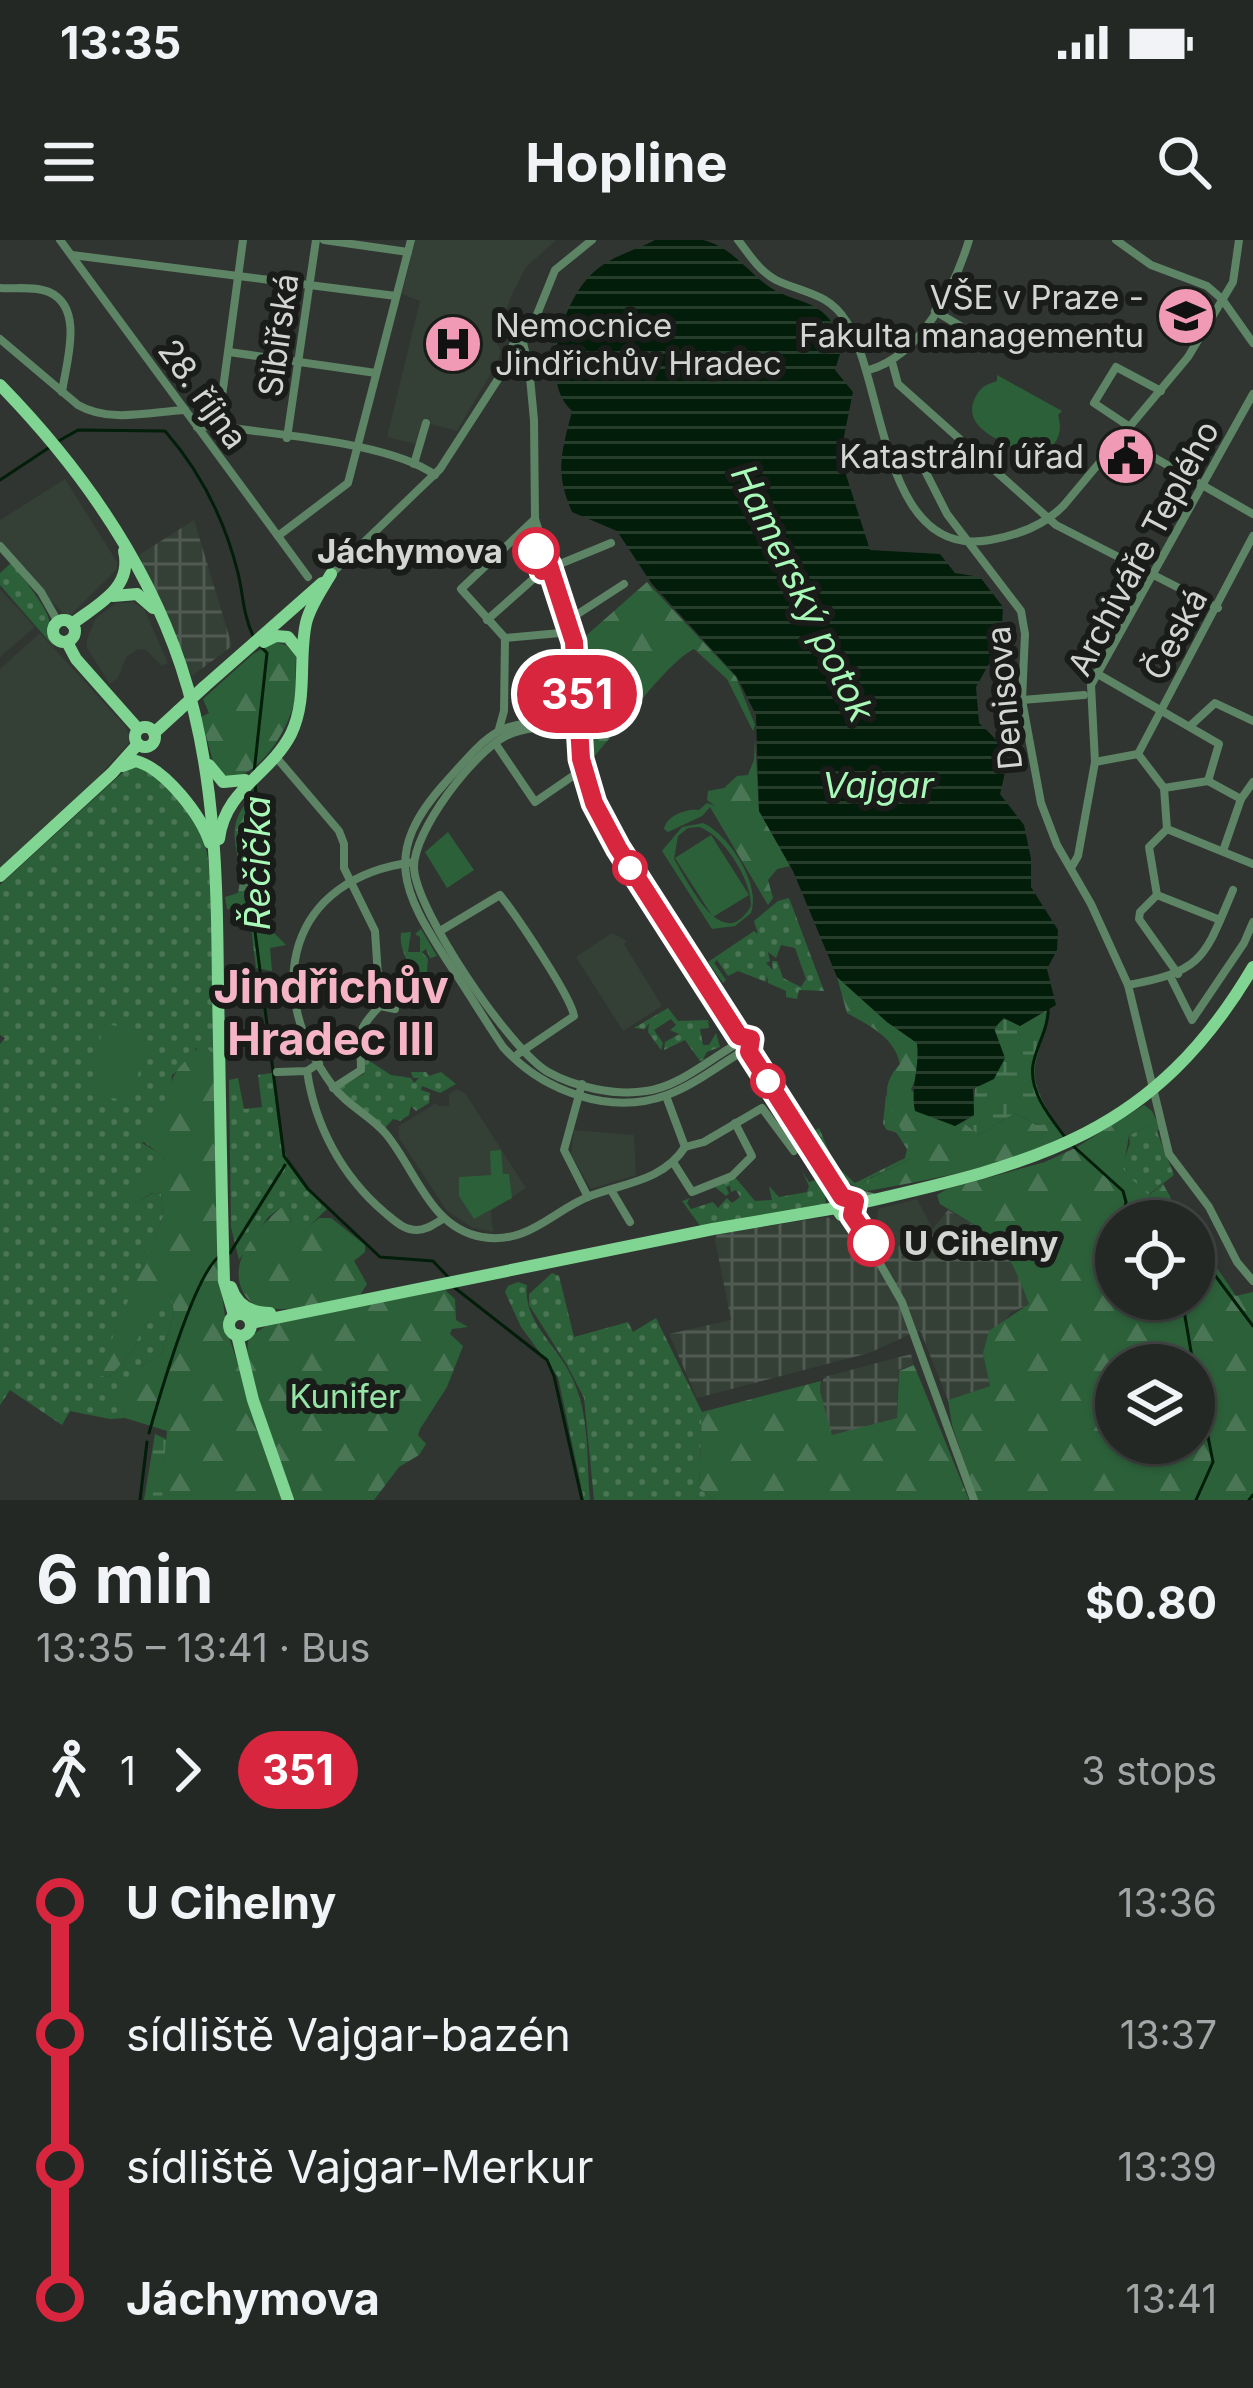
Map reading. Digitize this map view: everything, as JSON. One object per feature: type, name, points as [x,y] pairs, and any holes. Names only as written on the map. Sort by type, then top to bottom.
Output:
[{"type":"main road","points":[[0,385],[55,446],[117,532],[182,671],[204,758],[216,864],[224,1258],[226,1291],[234,1316],[229,1326],[237,1335],[253,1400],[288,1500]]},
{"type":"main road","points":[[106,599],[126,572],[117,532]]},
{"type":"main road","points":[[140,740],[154,741],[154,733],[331,574]]},
{"type":"main road","points":[[216,864],[224,815],[252,777],[276,756],[296,719],[306,623],[331,574]]},
{"type":"main road","points":[[163,622],[137,594],[121,593],[53,634],[67,642],[140,740],[151,766],[199,815],[216,864]]},
{"type":"main road","points":[[293,608],[306,623]]},
{"type":"main road","points":[[293,608],[302,657]]},
{"type":"main road","points":[[219,675],[276,636],[288,637],[302,657]]},
{"type":"main road","points":[[0,876],[112,773],[140,740]]},
{"type":"main road","points":[[204,758],[223,782],[235,784],[252,777]]},
{"type":"main road","points":[[176,791],[199,793],[204,758]]},
{"type":"main road","points":[[112,773],[136,760],[151,766]]},
{"type":"main road","points":[[251,1323],[839,1203],[844,1216],[879,1198],[984,1174],[1059,1148],[1153,1088],[1204,1037],[1253,967]]},
{"type":"main road","points":[[224,1258],[233,1294],[248,1310],[307,1311]]},
{"type":"main road","points":[[234,1316],[246,1315],[251,1323]]},
{"type":"main road","points":[[237,1335],[247,1333],[251,1323]]},
{"type":"street","name":"28. října","points":[[60,240],[308,577]]},
{"type":"street","points":[[218,426],[243,240]]},
{"type":"street","points":[[320,240],[408,252]]},
{"type":"street","name":"Sibiřská","points":[[287,437],[320,240]]},
{"type":"street","points":[[278,536],[348,483],[411,240]]},
{"type":"street","points":[[331,574],[435,475],[521,349],[555,270],[592,240]]},
{"type":"street","points":[[738,240],[767,274],[834,305],[854,335],[868,370],[906,499],[926,522],[969,541],[1006,536],[1049,519],[1188,357],[1236,274],[1239,240]]},
{"type":"street","points":[[868,370],[892,362],[913,343],[969,240]]},
{"type":"street","points":[[1116,240],[1151,265],[1202,282],[1222,299],[1253,344]]},
{"type":"street","points":[[71,254],[396,296]]},
{"type":"street","points":[[0,288],[44,290],[65,306],[71,323],[62,392]]},
{"type":"street","points":[[935,310],[992,345]]},
{"type":"street","points":[[0,339],[83,408],[107,415],[185,410]]},
{"type":"street","points":[[521,349],[529,367],[535,519],[571,632],[583,769],[594,803],[741,1046],[830,1176],[839,1203]]},
{"type":"street","points":[[229,352],[376,373]]},
{"type":"street","points":[[892,362],[898,384],[1049,519],[1217,608]]},
{"type":"street","points":[[1130,427],[1094,403],[1116,367],[1161,392]]},
{"type":"street","name":"Archiváře Teplého","points":[[1068,864],[1078,850],[1095,762],[1090,695],[1096,673],[1253,394]]},
{"type":"street","points":[[415,464],[426,423]]},
{"type":"street","points":[[196,427],[218,426],[358,448],[415,464],[435,475]]},
{"type":"street","points":[[1120,438],[1253,514]]},
{"type":"street","name":"Denisova","points":[[918,457],[946,514],[1021,611],[1025,634],[1022,700],[1041,803],[1128,985],[1174,1164],[1209,1207],[1237,1262],[1253,1281]]},
{"type":"street","points":[[495,743],[504,711],[505,638],[460,590],[535,519]]},
{"type":"street","name":"Česká","points":[[1138,754],[1253,536]]},
{"type":"street","points":[[487,620],[547,568],[611,543]]},
{"type":"street","points":[[0,546],[65,623]]},
{"type":"street","points":[[567,621],[624,584]]},
{"type":"street","points":[[505,638],[571,632]]},
{"type":"street","points":[[1096,673],[1219,745],[1208,782]]},
{"type":"street","points":[[1022,700],[1084,695]]},
{"type":"street","points":[[1190,726],[1215,703],[1253,721]]},
{"type":"street","points":[[504,711],[513,724]]},
{"type":"street","points":[[443,793],[485,737],[499,729],[513,724],[578,723]]},
{"type":"street","points":[[578,723],[526,729],[495,743],[416,818],[407,893],[415,909],[518,1055],[544,1081],[578,1096],[626,1102],[664,1091],[741,1046]]},
{"type":"street","points":[[495,743],[535,802],[583,769]]},
{"type":"street","points":[[1095,762],[1138,754],[1164,788],[1167,829],[1149,848],[1157,895]]},
{"type":"street","points":[[276,756],[339,831],[349,879],[376,937],[380,1006],[362,1023],[361,1070],[333,1088]]},
{"type":"street","points":[[1164,788],[1208,782],[1241,799]]},
{"type":"street","points":[[1223,851],[1241,799],[1253,782]]},
{"type":"street","points":[[1167,829],[1253,864]]},
{"type":"street","points":[[409,862],[349,879],[328,895],[311,916],[295,965],[294,989],[302,1022],[333,1088],[383,1131],[442,1219],[472,1235],[509,1238],[533,1231],[588,1197],[646,1179],[673,1162],[685,1147],[704,1142],[758,1108],[794,1151]]},
{"type":"street","points":[[409,862],[440,931],[518,1055],[582,1084],[627,1092],[664,1091]]},
{"type":"street","points":[[1128,985],[1189,969],[1206,952],[1233,890]]},
{"type":"street","points":[[1157,895],[1220,920]]},
{"type":"street","points":[[1157,895],[1139,919],[1174,975],[1192,1020],[1253,922]]},
{"type":"street","points":[[440,931],[502,897],[574,1010],[574,1016],[518,1055]]},
{"type":"street","points":[[380,1006],[395,1009]]},
{"type":"street","points":[[277,1072],[308,1071],[319,1063]]},
{"type":"street","points":[[308,1071],[318,1116],[332,1149],[365,1195],[410,1230],[422,1230],[442,1219]]},
{"type":"street","points":[[582,1084],[564,1150],[588,1197]]},
{"type":"street","points":[[664,1091],[685,1147]]},
{"type":"street","points":[[770,1118],[785,1109]]},
{"type":"street","points":[[673,1162],[696,1192],[731,1176],[751,1158],[735,1123]]},
{"type":"street","points":[[830,1176],[851,1192],[879,1198]]},
{"type":"street","points":[[611,1190],[630,1222]]},
{"type":"street","points":[[854,1209],[902,1302],[974,1500]]},
{"type":"shaded area","name":"Nemocnice Jindřichův Hradec","points":[[415,240],[556,240],[526,267],[513,292],[506,310],[513,318],[496,341],[501,352],[497,363],[457,431],[423,422],[416,444],[387,437],[420,301],[402,294]]},
{"type":"shaded area","points":[[65,479],[117,562],[117,569],[68,618],[0,549],[0,520]]},
{"type":"shaded area","points":[[194,520],[232,646],[192,676],[139,555]]},
{"type":"shaded area","points":[[0,589],[35,627],[0,657]]},
{"type":"shaded area","points":[[133,602],[144,609],[168,663],[162,666],[146,650],[138,649],[126,657],[118,678],[110,684],[87,648],[87,639],[96,618],[117,603]]},
{"type":"shaded area","points":[[40,633],[130,737],[91,785],[0,868],[0,669]]},
{"type":"shaded area","points":[[612,933],[627,941],[624,944],[662,1006],[623,1031],[576,957]]},
{"type":"shaded area","points":[[457,1089],[465,1093],[526,1188],[491,1211],[493,1232],[473,1228],[447,1211],[399,1138],[399,1126],[436,1103],[449,1106],[449,1094]]},
{"type":"shaded area","points":[[574,1130],[634,1135],[636,1175],[591,1189],[571,1155]]},
{"type":"shaded area","points":[[917,1199],[932,1228],[888,1251],[877,1233],[878,1209]]},
{"type":"shaded area","name":"U Cihelny","points":[[948,1210],[1010,1252],[1029,1305],[1011,1312],[983,1353],[990,1386],[948,1400],[920,1330],[869,1353],[697,1398],[669,1334],[731,1320],[717,1234],[826,1217],[844,1223],[859,1241],[865,1239],[877,1257],[933,1228]]},
{"type":"shaded area","points":[[911,1354],[914,1365],[898,1370],[897,1418],[831,1436],[820,1391],[824,1377]]},
{"type":"green space","points":[[997,375],[1062,411],[1058,437],[1050,448],[1028,454],[979,426],[972,409],[975,398],[984,386],[997,381]]},
{"type":"green space","points":[[11,563],[44,608],[55,648],[0,585],[0,573]]},
{"type":"green space","points":[[647,582],[736,677],[755,725],[753,731],[727,679],[694,649],[655,684],[587,764],[580,641]]},
{"type":"green space","points":[[275,642],[286,645],[296,656],[294,704],[270,751],[251,769],[228,778],[215,769],[201,717],[209,713],[203,699],[253,654]]},
{"type":"green space","points":[[755,739],[759,811],[790,866],[777,869],[768,880],[773,898],[768,905],[710,807],[702,816],[668,832],[664,829],[678,814],[699,810],[707,803],[715,806],[707,800],[708,791],[748,775]]},
{"type":"green space","points":[[132,764],[184,803],[204,840],[212,899],[214,1054],[196,1048],[190,1061],[172,1075],[169,1114],[142,1143],[164,1156],[162,1167],[130,1199],[137,1202],[161,1194],[163,1217],[98,1375],[109,1377],[131,1353],[160,1295],[171,1293],[174,1314],[161,1355],[144,1365],[126,1388],[125,1418],[70,1411],[62,1425],[10,1390],[0,1405],[0,1044],[5,1038],[0,1035],[0,885]]},
{"type":"green space","points":[[250,798],[265,924],[286,945],[270,948],[272,971],[256,968],[249,910],[227,909],[225,897],[238,893],[236,823]]},
{"type":"green space","points":[[703,823],[723,838],[741,862],[753,902],[751,913],[735,926],[712,929],[662,851],[682,827]],"holes":[[[688,828],[708,831],[734,860],[750,896],[751,906],[729,923],[707,910],[674,859],[678,836]]]},
{"type":"green space","points":[[448,832],[474,870],[447,888],[425,852]]},
{"type":"green space","points":[[711,835],[749,895],[713,917],[675,858]]},
{"type":"green space","points":[[789,898],[824,991],[799,990],[797,999],[786,997],[786,991],[768,983],[767,976],[766,982],[738,971],[728,976],[717,960],[714,963],[726,980],[723,983],[708,962],[754,931],[758,934],[754,921]],"holes":[[[781,945],[795,948],[806,979],[801,987],[783,978],[777,961],[772,961],[773,970],[766,963],[768,952],[776,958]]]},
{"type":"green space","points":[[421,929],[437,956],[430,958],[426,949],[422,952],[428,959],[426,981],[431,983],[426,994],[419,991],[401,940],[401,933],[411,932],[408,952],[420,952],[420,937],[415,934]]},
{"type":"green space","points":[[837,977],[917,1043],[920,1067],[911,1090],[954,1126],[963,1122],[979,1135],[1015,1113],[1036,1125],[1055,1123],[1064,1136],[992,1164],[867,1191],[869,1179],[910,1159],[888,1100],[891,1077],[900,1064],[887,1039],[847,1013]]},
{"type":"green space","points":[[668,1008],[678,1021],[708,1020],[709,1028],[700,1029],[703,1045],[709,1045],[716,1033],[720,1047],[703,1059],[711,1057],[700,1061],[685,1040],[664,1050],[665,1042],[679,1034],[670,1030],[676,1025],[671,1019],[654,1030],[663,1043],[661,1050],[648,1032],[649,1023],[645,1029],[634,1028]]},
{"type":"green space","points":[[1049,1009],[1035,1077],[1055,1123],[1036,1125],[1015,1113],[979,1135],[963,1122],[974,1115],[977,1077],[989,1039],[1003,1018],[1020,1026]]},
{"type":"green space","points":[[103,1024],[145,1030],[134,1101],[91,1095]]},
{"type":"green space","points":[[202,1043],[214,1055],[219,1273],[227,1331],[283,1500],[161,1500],[167,1431],[125,1418],[123,1398],[136,1372],[161,1355],[174,1314],[171,1293],[160,1296],[131,1353],[109,1377],[97,1375],[163,1217],[161,1194],[152,1193],[137,1202],[129,1199],[161,1167],[164,1157],[138,1138],[150,1116],[169,1114],[175,1074]]},
{"type":"green space","points":[[363,1061],[414,1083],[419,1078],[411,1072],[429,1076],[441,1072],[456,1084],[440,1093],[422,1086],[421,1090],[430,1093],[429,1103],[416,1111],[411,1106],[409,1115],[400,1121],[393,1119],[385,1128],[339,1091],[364,1074]]},
{"type":"green space","points":[[272,1073],[284,1148],[298,1176],[327,1209],[303,1232],[291,1225],[289,1202],[268,1217],[239,1260],[231,1227],[229,1080],[238,1078],[244,1109],[262,1107],[258,1075]]},
{"type":"green space","points":[[886,1094],[910,1147],[910,1159],[870,1178],[867,1191],[840,1175],[811,1133],[819,1128],[835,1165],[855,1183],[905,1158],[907,1149],[896,1132],[883,1124]]},
{"type":"green space","points":[[1144,1105],[1152,1111],[1160,1128],[1157,1132],[1149,1126],[1129,1135],[1123,1171],[1149,1195],[1163,1184],[1171,1198],[1095,1200],[1095,1320],[1215,1320],[1215,1265],[1236,1296],[1253,1292],[1253,1500],[977,1500],[948,1400],[990,1386],[983,1353],[989,1331],[1029,1304],[997,1243],[940,1204],[937,1195],[1045,1162]]},
{"type":"green space","points":[[782,1115],[821,1170],[834,1201],[829,1204],[825,1192],[826,1205],[701,1227],[682,1201],[690,1198],[691,1209],[713,1202],[718,1208],[727,1198],[732,1203],[740,1197],[736,1190],[726,1187],[726,1196],[715,1187],[734,1176],[755,1201],[772,1200],[769,1186],[779,1197],[807,1192],[802,1171],[809,1182],[816,1180],[806,1158],[778,1124]]},
{"type":"green space","points":[[1149,1126],[1156,1129],[1174,1175],[1148,1195],[1122,1167],[1129,1135]]},
{"type":"green space","points":[[501,1150],[512,1198],[474,1219],[459,1196],[459,1177],[491,1175],[490,1151]]},
{"type":"green space","points":[[289,1201],[291,1225],[303,1231],[319,1218],[331,1218],[365,1245],[365,1252],[354,1261],[367,1284],[360,1295],[277,1309],[259,1307],[246,1297],[239,1281],[243,1254],[259,1230]]},
{"type":"green space","points":[[552,1273],[559,1276],[574,1337],[628,1322],[633,1332],[656,1318],[702,1412],[699,1488],[715,1500],[594,1500],[584,1398],[529,1305],[529,1294]]},
{"type":"green space","points":[[518,1282],[527,1285],[533,1318],[567,1368],[580,1399],[590,1500],[584,1500],[558,1377],[521,1327],[505,1292]]},
{"type":"green space","name":"Kunifer","points":[[444,1289],[455,1299],[456,1320],[468,1327],[452,1329],[450,1334],[463,1346],[447,1387],[420,1429],[418,1435],[426,1444],[419,1455],[399,1467],[374,1500],[292,1500],[254,1397],[249,1337],[266,1326]]},
{"type":"green space","points":[[914,1365],[969,1500],[715,1500],[699,1488],[702,1412],[821,1381],[832,1435],[897,1418],[899,1371]]},
{"type":"green space","points":[[155,1434],[166,1439],[162,1500],[144,1500]]},
{"type":"water","name":"Vajgar","points":[[655,240],[712,243],[776,291],[827,316],[843,344],[835,370],[853,392],[840,456],[870,550],[940,554],[955,573],[980,577],[1003,607],[1001,642],[976,687],[979,723],[1004,754],[1000,794],[1024,825],[1031,887],[1058,930],[1057,950],[1047,969],[1056,1005],[1020,1026],[1004,1018],[994,1028],[1005,1058],[994,1079],[973,1089],[974,1115],[955,1126],[915,1111],[917,1043],[837,977],[793,871],[759,811],[756,715],[737,677],[652,584],[617,531],[572,512],[566,498],[562,462],[572,411],[556,379],[555,360],[564,319],[595,271]]},
{"type":"waterway","name":"Řečička","points":[[57,442],[78,430],[165,431],[200,480],[218,516],[233,554],[253,636]]},
{"type":"waterway","name":"Řečička","points":[[0,480],[50,447]]},
{"type":"waterway","name":"Řečička","points":[[254,773],[267,653],[262,648]]},
{"type":"waterway","name":"Řečička","points":[[255,782],[258,824],[250,893],[284,1156],[308,1189],[380,1257],[433,1261],[450,1279]]},
{"type":"waterway","name":"Hamerský potok","points":[[1048,1008],[1035,1058],[1034,1085],[1065,1137]]},
{"type":"waterway","name":"Hamerský potok","points":[[1071,1144],[1123,1191],[1125,1200]]},
{"type":"waterway","points":[[230,1253],[285,1165]]},
{"type":"waterway","points":[[149,1433],[189,1309],[221,1255]]},
{"type":"waterway","name":"Hamerský potok","points":[[1215,1275],[1253,1326]]},
{"type":"waterway","name":"Řečička","points":[[455,1288],[547,1360],[582,1500]]},
{"type":"waterway","points":[[1186,1320],[1190,1344]]},
{"type":"waterway","points":[[140,1500],[147,1442]]},
{"type":"waterway","points":[[1196,1500],[1212,1464]]},
{"type":"waterway","points":[[1249,1500],[1253,1495]]},
{"type":"bus line","name":"351","points":[[536,551],[542,571],[549,565],[574,642],[583,769],[599,815],[739,1036],[751,1039],[749,1052],[842,1197],[855,1201],[852,1215],[871,1243]]},
{"type":"place","name":"VŠE v Praze - Fakulta managementu","points":[[1186,316]]},
{"type":"place","name":"Nemocnice Jindřichův Hradec","points":[[453,344]]},
{"type":"place","name":"Katastrální úřad","points":[[1126,456]]},
{"type":"place","name":"Jáchymova","points":[[536,551]]},
{"type":"place","name":"U Cihelny","points":[[871,1243]]},
{"type":"district","name":"Jindřichův Hradec III","points":[[331,1012]]}]
